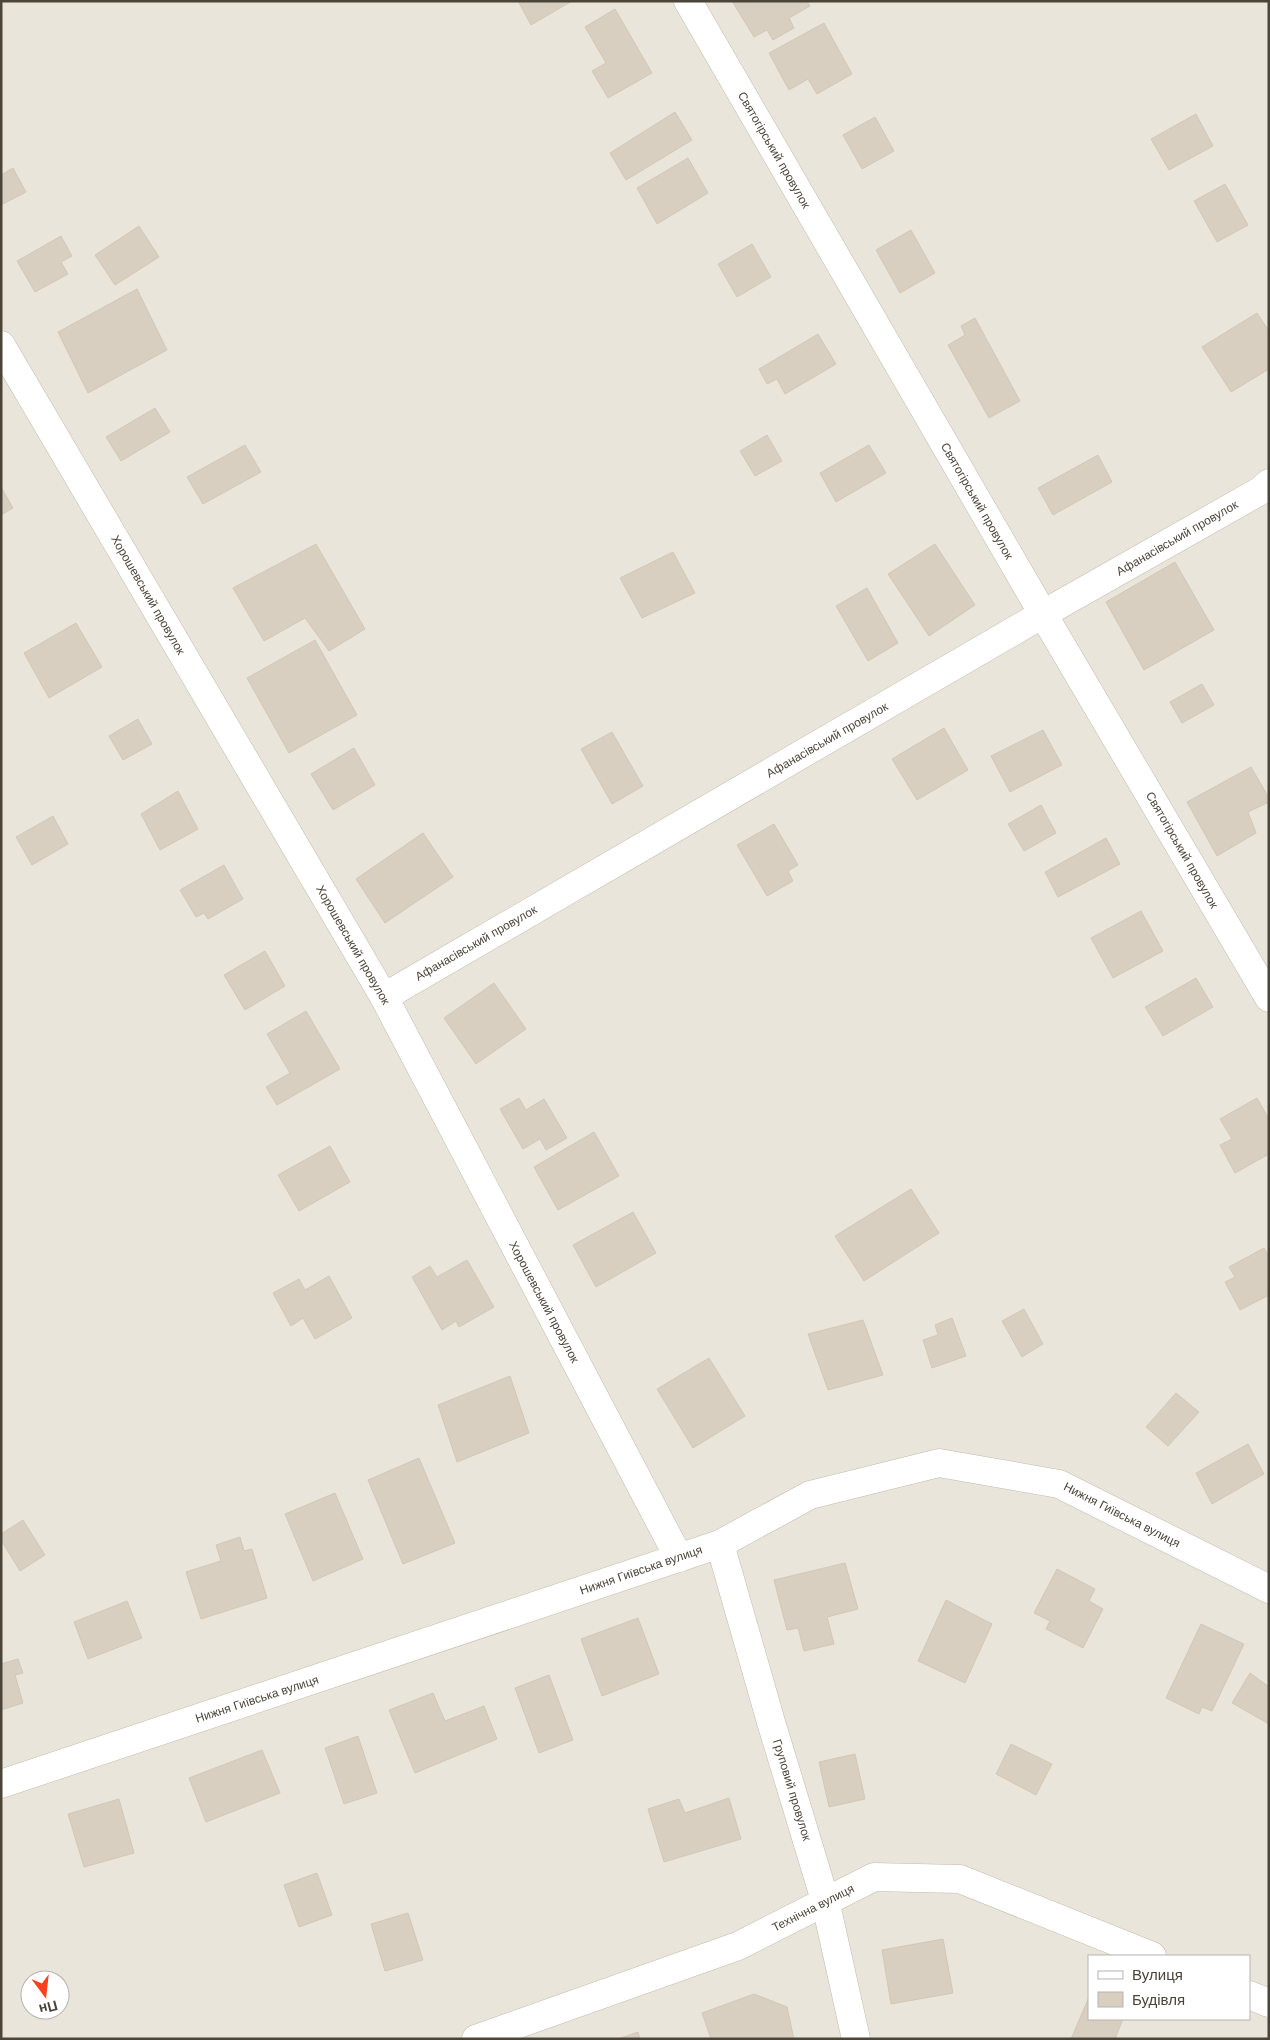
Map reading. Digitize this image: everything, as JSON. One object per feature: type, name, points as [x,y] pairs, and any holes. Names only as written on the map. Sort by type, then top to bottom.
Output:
[{"type":"street","name":"Святогірський провулок","points":[[688,1],[1043,614],[1269,998]]},
{"type":"street","name":"Хорошевський провулок","points":[[1,345],[384,997],[678,1558]]},
{"type":"street","name":"Афанасівський провулок","points":[[384,997],[1043,614],[1260,491],[1269,483]]},
{"type":"street","name":"Нижня Гиївська вулиця","points":[[1,1784],[720,1544],[810,1495],[939,1463],[1059,1484],[1269,1589]]},
{"type":"street","name":"Груповий провулок","points":[[720,1544],[825,1900],[856,2039]]},
{"type":"street","name":"Технічна вулиця","points":[[476,2039],[738,1946],[825,1900],[874,1877],[960,1878],[1150,1955]]},
{"type":"street","points":[[1250,1995],[1269,2003]]},
{"type":"shaded area","points":[[1,1],[1269,1],[1269,2039],[1,2039]]},
{"type":"building","points":[[518,1],[572,1],[531,25]]},
{"type":"building","points":[[732,1],[807,1],[810,6],[789,18],[794,28],[773,40],[767,30],[754,37]]},
{"type":"building","points":[[615,9],[652,73],[608,98],[592,71],[606,63],[585,27]]},
{"type":"building","points":[[824,23],[852,74],[817,94],[808,79],[789,90],[769,53]]},
{"type":"building","points":[[675,112],[692,140],[626,180],[610,153]]},
{"type":"building","points":[[1196,114],[1213,146],[1169,170],[1151,139]]},
{"type":"building","points":[[875,117],[894,151],[862,169],[843,135]]},
{"type":"building","points":[[688,158],[708,193],[657,224],[637,188]]},
{"type":"building","points":[[13,168],[26,192],[1,205],[1,175]]},
{"type":"building","points":[[1225,184],[1248,225],[1217,242],[1194,201]]},
{"type":"building","points":[[139,226],[159,257],[115,285],[95,255]]},
{"type":"building","points":[[911,230],[935,273],[900,293],[876,250]]},
{"type":"building","points":[[61,236],[72,256],[61,262],[68,274],[35,292],[17,261]]},
{"type":"building","points":[[752,244],[771,277],[737,297],[718,264]]},
{"type":"building","points":[[137,289],[167,350],[88,393],[58,332]]},
{"type":"building","points":[[1257,313],[1269,331],[1269,369],[1231,392],[1202,347]]},
{"type":"building","points":[[975,318],[1020,401],[989,418],[948,345],[965,335],[961,326]]},
{"type":"building","points":[[818,334],[836,364],[785,394],[777,379],[767,384],[759,369]]},
{"type":"building","points":[[155,408],[170,432],[121,461],[106,437]]},
{"type":"building","points":[[767,435],[782,461],[755,476],[740,451]]},
{"type":"building","points":[[245,445],[261,472],[203,504],[187,477]]},
{"type":"building","points":[[869,445],[886,473],[836,502],[820,473]]},
{"type":"building","points":[[1098,455],[1112,482],[1053,515],[1038,488]]},
{"type":"building","points":[[1,487],[13,508],[1,515]]},
{"type":"building","points":[[316,544],[365,629],[329,651],[305,618],[264,641],[233,588]]},
{"type":"building","points":[[935,544],[975,605],[929,636],[888,574]]},
{"type":"building","points":[[673,552],[695,593],[642,618],[620,578]]},
{"type":"building","points":[[1175,562],[1214,630],[1144,670],[1106,602]]},
{"type":"building","points":[[867,588],[898,643],[868,661],[836,606]]},
{"type":"building","points":[[76,623],[102,667],[49,698],[24,653]]},
{"type":"building","points":[[315,640],[357,715],[289,753],[247,678]]},
{"type":"building","points":[[1202,684],[1214,705],[1182,723],[1170,702]]},
{"type":"building","points":[[138,719],[152,744],[123,760],[109,736]]},
{"type":"building","points":[[944,728],[968,770],[917,800],[892,759]]},
{"type":"building","points":[[1043,730],[1062,765],[1010,792],[991,756]]},
{"type":"building","points":[[612,732],[643,786],[612,804],[581,749]]},
{"type":"building","points":[[354,748],[375,785],[333,810],[311,774]]},
{"type":"building","points":[[1251,767],[1269,798],[1269,802],[1248,812],[1256,833],[1217,856],[1187,802]]},
{"type":"building","points":[[178,791],[198,829],[160,850],[141,814]]},
{"type":"building","points":[[1041,805],[1056,833],[1024,851],[1008,824]]},
{"type":"building","points":[[53,816],[68,844],[32,865],[16,837]]},
{"type":"building","points":[[774,824],[798,865],[788,871],[793,881],[767,896],[737,845]]},
{"type":"building","points":[[423,833],[453,877],[385,923],[356,879]]},
{"type":"building","points":[[1106,838],[1120,864],[1058,897],[1045,872]]},
{"type":"building","points":[[224,865],[243,899],[208,919],[204,913],[196,917],[180,890]]},
{"type":"building","points":[[1141,911],[1163,951],[1113,978],[1091,938]]},
{"type":"building","points":[[265,951],[285,986],[245,1010],[224,975]]},
{"type":"building","points":[[1196,978],[1213,1007],[1163,1036],[1145,1007]]},
{"type":"building","points":[[494,983],[526,1029],[476,1064],[444,1018]]},
{"type":"building","points":[[306,1011],[340,1069],[277,1105],[266,1087],[290,1073],[267,1034]]},
{"type":"building","points":[[519,1098],[526,1110],[544,1099],[567,1138],[546,1150],[540,1139],[523,1149],[500,1109]]},
{"type":"building","points":[[1257,1098],[1269,1119],[1269,1154],[1235,1173],[1220,1145],[1232,1139],[1220,1119]]},
{"type":"building","points":[[594,1132],[619,1176],[558,1210],[534,1167]]},
{"type":"building","points":[[330,1146],[350,1182],[299,1211],[278,1175]]},
{"type":"building","points":[[911,1189],[939,1233],[864,1281],[835,1236]]},
{"type":"building","points":[[633,1212],[656,1253],[596,1287],[573,1245]]},
{"type":"building","points":[[1264,1248],[1269,1257],[1269,1295],[1240,1310],[1225,1282],[1235,1277],[1229,1267]]},
{"type":"building","points":[[467,1260],[494,1307],[459,1327],[456,1321],[442,1330],[412,1277],[430,1266],[437,1277]]},
{"type":"building","points":[[329,1276],[352,1318],[315,1339],[303,1318],[291,1326],[273,1293],[299,1279],[305,1290]]},
{"type":"building","points":[[1024,1309],[1043,1344],[1022,1357],[1002,1321]]},
{"type":"building","points":[[952,1318],[966,1356],[932,1368],[923,1340],[938,1335],[935,1325]]},
{"type":"building","points":[[863,1320],[883,1375],[828,1390],[808,1334]]},
{"type":"building","points":[[709,1358],[745,1416],[693,1448],[657,1389]]},
{"type":"building","points":[[510,1376],[529,1433],[457,1462],[438,1405]]},
{"type":"building","points":[[1176,1393],[1199,1412],[1168,1446],[1146,1427]]},
{"type":"building","points":[[1248,1444],[1264,1474],[1212,1504],[1196,1473]]},
{"type":"building","points":[[419,1458],[455,1543],[403,1564],[368,1480]]},
{"type":"building","points":[[335,1493],[363,1559],[313,1581],[285,1514]]},
{"type":"building","points":[[23,1520],[45,1555],[20,1571],[1,1540],[1,1534]]},
{"type":"building","points":[[240,1537],[244,1551],[252,1549],[267,1598],[201,1619],[186,1572],[221,1561],[216,1545]]},
{"type":"building","points":[[845,1563],[858,1609],[827,1617],[834,1644],[804,1651],[798,1628],[787,1630],[774,1580]]},
{"type":"building","points":[[1057,1569],[1095,1589],[1089,1601],[1103,1609],[1083,1648],[1046,1629],[1050,1621],[1034,1613]]},
{"type":"building","points":[[946,1600],[992,1624],[965,1683],[918,1661]]},
{"type":"building","points":[[127,1601],[142,1638],[88,1659],[74,1622]]},
{"type":"building","points":[[638,1618],[659,1674],[602,1696],[581,1639]]},
{"type":"building","points":[[1201,1624],[1244,1644],[1212,1711],[1202,1707],[1199,1714],[1166,1698]]},
{"type":"building","points":[[18,1659],[23,1673],[15,1675],[23,1703],[1,1710],[1,1664]]},
{"type":"building","points":[[1250,1673],[1269,1687],[1269,1724],[1232,1703]]},
{"type":"building","points":[[549,1675],[573,1740],[539,1753],[515,1688]]},
{"type":"building","points":[[433,1693],[445,1721],[484,1706],[497,1739],[415,1773],[389,1710]]},
{"type":"building","points":[[358,1736],[377,1793],[344,1804],[325,1748]]},
{"type":"building","points":[[1011,1744],[1052,1764],[1036,1795],[996,1774]]},
{"type":"building","points":[[262,1750],[280,1793],[206,1822],[189,1778]]},
{"type":"building","points":[[855,1754],[865,1799],[829,1807],[819,1762]]},
{"type":"building","points":[[729,1798],[741,1839],[664,1862],[648,1809],[679,1799],[685,1813]]},
{"type":"building","points":[[119,1799],[134,1853],[84,1867],[68,1814]]},
{"type":"building","points":[[317,1873],[332,1915],[299,1927],[284,1885]]},
{"type":"building","points":[[408,1913],[423,1960],[385,1971],[371,1924]]},
{"type":"building","points":[[943,1939],[953,1993],[891,2004],[882,1950]]},
{"type":"building","points":[[754,1994],[787,2007],[794,2039],[711,2039],[702,2013]]},
{"type":"building","points":[[1088,1999],[1088,2020],[1123,2020],[1115,2039],[1071,2039]]},
{"type":"building","points":[[638,2032],[640,2039],[618,2039]]}]
